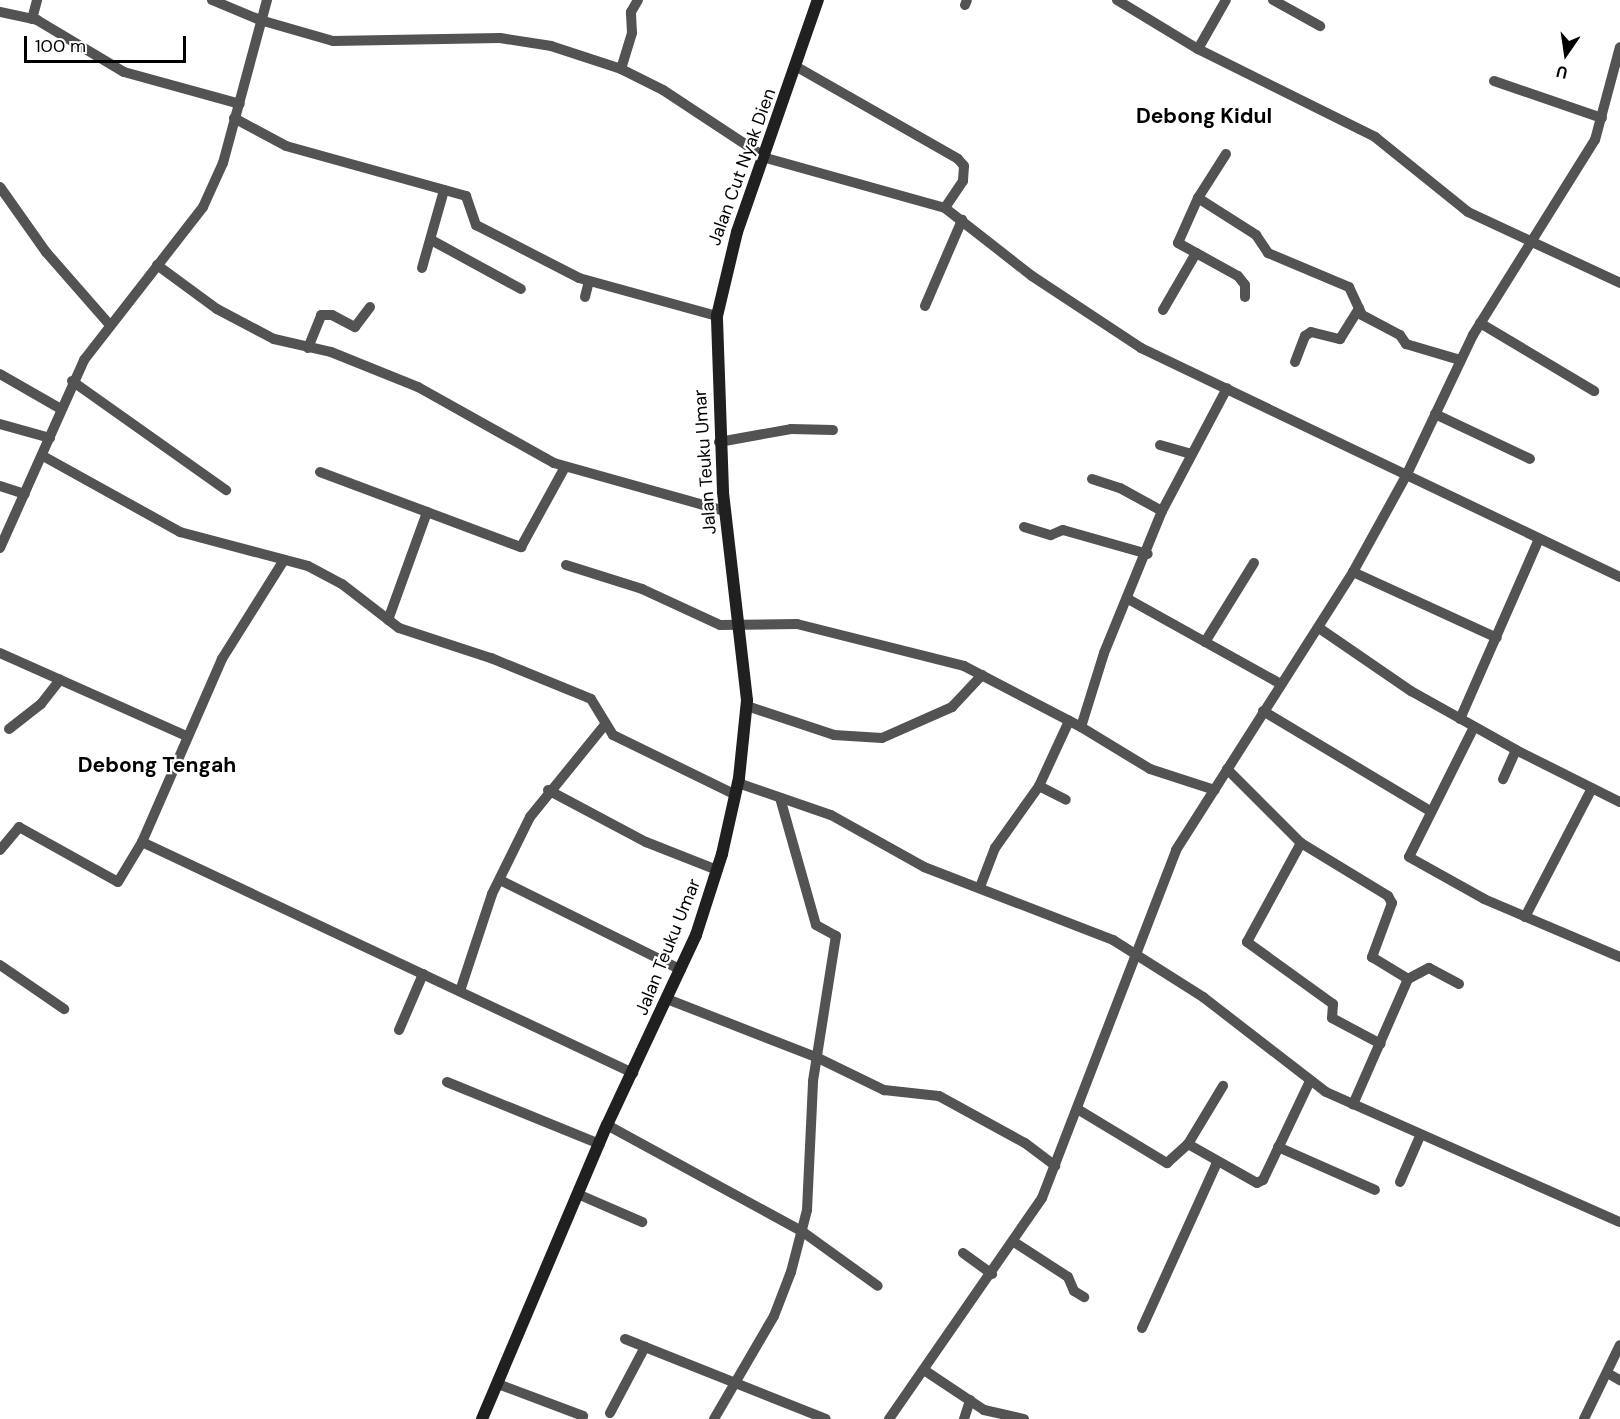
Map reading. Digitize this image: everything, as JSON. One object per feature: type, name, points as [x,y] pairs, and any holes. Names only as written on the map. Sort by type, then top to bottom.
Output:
[{"type":"main road","name":"Jalan Cut Nyak Dien","points":[[715,349],[717,316],[726,269],[766,158],[818,0]]},
{"type":"main road","name":"Jalan Teuku Umar","points":[[482,1419],[580,1195],[607,1125],[681,970],[717,870],[736,789],[747,706],[725,511],[715,349]]},
{"type":"street","points":[[33,19],[37,0]]},
{"type":"street","points":[[212,0],[260,20],[351,43],[500,38],[551,46],[621,69],[663,90],[766,158],[945,208],[1118,336],[1620,577]]},
{"type":"street","points":[[0,548],[43,456],[72,381],[109,324],[203,207],[223,163],[267,0]]},
{"type":"street","points":[[621,69],[632,33],[631,12],[638,0]]},
{"type":"street","points":[[1117,0],[1198,49],[1375,137],[1443,196],[1620,283]]},
{"type":"street","points":[[1198,49],[1226,0]]},
{"type":"street","points":[[1273,0],[1320,26]]},
{"type":"street","points":[[0,12],[33,19],[124,72],[240,104]]},
{"type":"street","points":[[891,1418],[1014,1242],[1056,1166],[1137,957],[1163,877],[1279,683],[1319,628],[1353,572],[1406,476],[1460,360],[1480,323],[1534,240],[1594,140],[1620,48]]},
{"type":"street","points":[[797,67],[958,159],[964,166],[963,181],[945,208]]},
{"type":"street","points":[[1494,81],[1602,118]]},
{"type":"street","points":[[234,118],[286,146],[470,199],[476,225],[589,281],[717,316]]},
{"type":"street","points":[[1226,154],[1198,198],[1178,243],[1239,276],[1245,285],[1245,297]]},
{"type":"street","points":[[0,187],[46,252],[109,324]]},
{"type":"street","points":[[422,268],[432,241],[444,190]]},
{"type":"street","points":[[1198,198],[1256,235],[1268,253],[1349,287],[1359,309],[1410,346],[1460,360]]},
{"type":"street","points":[[925,306],[962,220]]},
{"type":"street","points":[[432,241],[521,289]]},
{"type":"street","points":[[1163,310],[1196,253]]},
{"type":"street","points":[[157,266],[217,309],[274,339],[308,348],[418,387],[565,467],[725,511]]},
{"type":"street","points":[[585,297],[589,281]]},
{"type":"street","points":[[308,348],[321,315],[332,315],[355,327],[370,307]]},
{"type":"street","points":[[1295,362],[1305,336],[1311,332],[1340,339],[1359,309]]},
{"type":"street","points":[[1480,323],[1594,391]]},
{"type":"street","points":[[0,374],[61,409]]},
{"type":"street","points":[[72,381],[226,490]]},
{"type":"street","points":[[1081,727],[1104,653],[1148,554],[1162,511],[1227,388]]},
{"type":"street","points":[[1435,414],[1530,459]]},
{"type":"street","points":[[0,424],[50,438]]},
{"type":"street","points":[[719,441],[791,429],[833,430]]},
{"type":"street","points":[[1160,445],[1192,454]]},
{"type":"street","points":[[43,456],[180,532],[308,566],[342,584],[388,620],[591,699],[604,726],[644,754],[736,789],[831,815],[924,867],[1113,940],[1203,997],[1310,1082],[1420,1136],[1620,1222]]},
{"type":"street","points":[[320,472],[521,547],[565,467]]},
{"type":"street","points":[[1092,479],[1162,511]]},
{"type":"street","points":[[0,486],[25,494]]},
{"type":"street","points":[[388,620],[427,512]]},
{"type":"street","points":[[1024,527],[1051,535],[1063,530],[1148,554]]},
{"type":"street","points":[[1460,719],[1539,539]]},
{"type":"street","points":[[0,850],[19,827],[118,882],[142,842],[186,736],[243,622],[284,560]]},
{"type":"street","points":[[1205,642],[1254,562]]},
{"type":"street","points":[[566,565],[642,589],[711,623],[826,629],[921,653],[982,675],[1081,727],[1150,769],[1215,790]]},
{"type":"street","points":[[1353,572],[1497,638]]},
{"type":"street","points":[[1128,599],[1279,683]]},
{"type":"street","points":[[1319,628],[1460,719],[1591,790],[1620,802]]},
{"type":"street","points":[[0,653],[186,736]]},
{"type":"street","points":[[747,706],[834,735],[882,738],[952,707],[982,675]]},
{"type":"street","points":[[9,729],[40,704],[60,680]]},
{"type":"street","points":[[1263,711],[1430,811]]},
{"type":"street","points":[[980,887],[995,848],[1039,786],[1069,722]]},
{"type":"street","points":[[460,991],[500,880],[548,790],[604,726]]},
{"type":"street","points":[[1474,727],[1409,857],[1525,917],[1620,957]]},
{"type":"street","points":[[1503,779],[1516,750]]},
{"type":"street","points":[[1227,769],[1301,843],[1388,897],[1392,910],[1372,957],[1408,979]]},
{"type":"street","points":[[1039,786],[1066,800]]},
{"type":"street","points":[[548,790],[646,842],[717,870]]},
{"type":"street","points":[[1525,917],[1591,790]]},
{"type":"street","points":[[714,1419],[774,1316],[803,1232],[816,1057],[836,936],[816,925],[781,801]]},
{"type":"street","points":[[142,842],[633,1073]]},
{"type":"street","points":[[1301,843],[1247,941],[1334,1004],[1332,1018],[1381,1044]]},
{"type":"street","points":[[500,880],[681,970]]},
{"type":"street","points":[[0,965],[64,1009]]},
{"type":"street","points":[[1353,1104],[1408,979],[1429,968],[1459,984]]},
{"type":"street","points":[[399,1030],[423,974]]},
{"type":"street","points":[[667,999],[816,1057],[900,1095],[927,1092],[949,1100],[1056,1166]]},
{"type":"street","points":[[447,1082],[600,1144]]},
{"type":"street","points":[[1188,1144],[1217,1163],[1257,1183],[1263,1180],[1310,1082]]},
{"type":"street","points":[[1079,1110],[1167,1163],[1188,1144],[1223,1086]]},
{"type":"street","points":[[607,1125],[803,1232],[878,1286]]},
{"type":"street","points":[[1400,1182],[1420,1136]]},
{"type":"street","points":[[1278,1147],[1375,1191]]},
{"type":"street","points":[[1142,1328],[1166,1267],[1217,1163]]},
{"type":"street","points":[[580,1195],[642,1222]]},
{"type":"street","points":[[1014,1242],[1068,1277],[1074,1291],[1084,1297]]},
{"type":"street","points":[[963,1253],[992,1274]]},
{"type":"street","points":[[625,1339],[737,1380],[826,1419]]},
{"type":"street","points":[[1584,1419],[1609,1374],[1620,1345]]},
{"type":"street","points":[[610,1413],[645,1347]]},
{"type":"street","points":[[924,1370],[996,1416],[1024,1419]]},
{"type":"street","points":[[1609,1374],[1620,1380]]},
{"type":"street","points":[[498,1384],[583,1416]]},
{"type":"street","points":[[964,1419],[970,1400]]},
{"type":"district","name":"Debong Kidul","points":[[1204,116]]},
{"type":"district","name":"Debong Tengah","points":[[157,765]]}]
